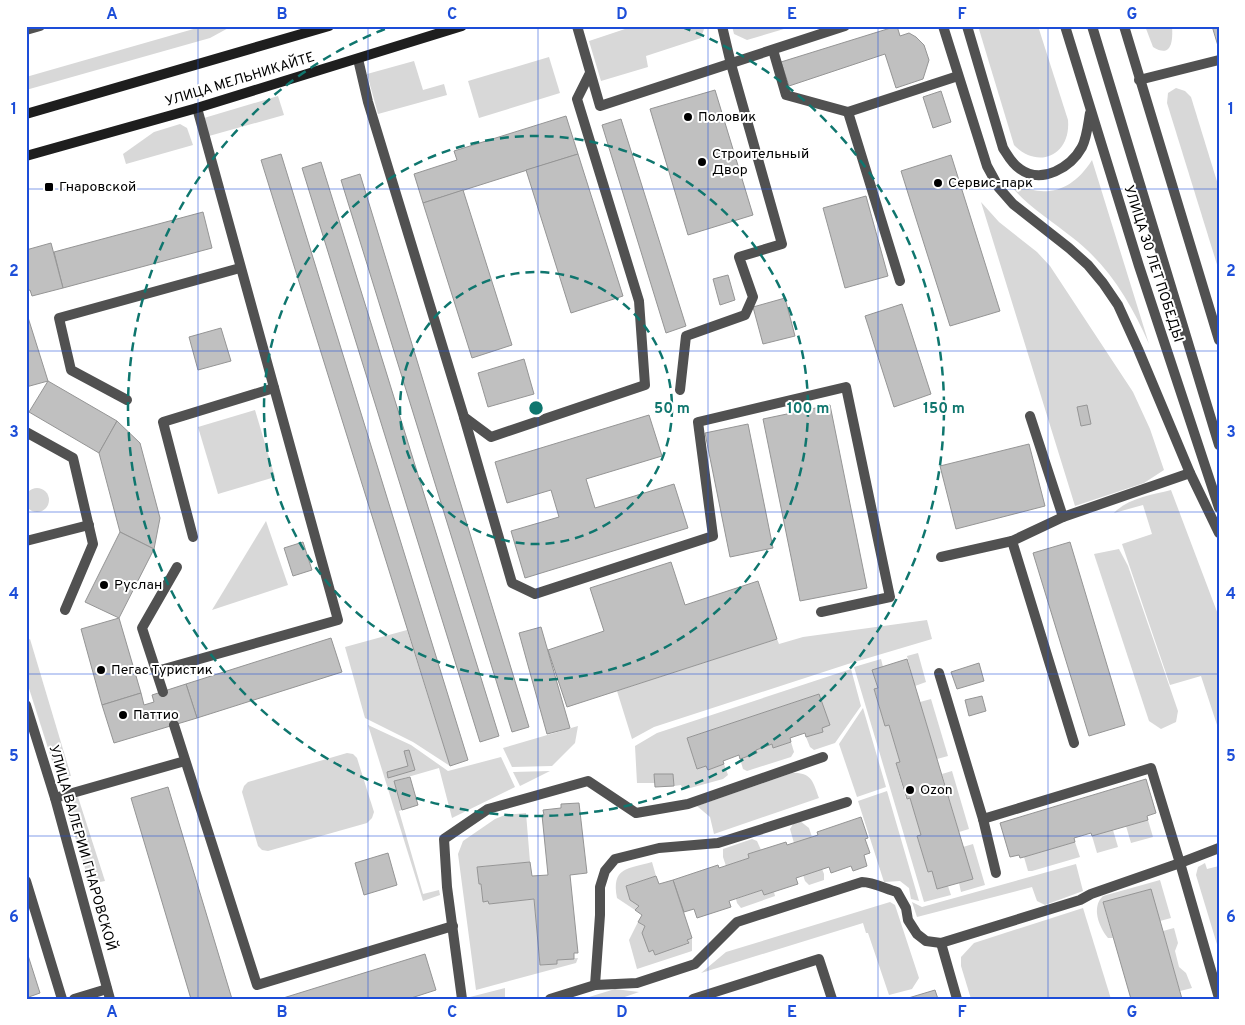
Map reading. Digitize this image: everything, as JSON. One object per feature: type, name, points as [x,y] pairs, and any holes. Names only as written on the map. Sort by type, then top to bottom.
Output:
[{"type":"main road","name":"УЛИЦА МЕЛЬНИКАЙТЕ","points":[[26,114],[329,26]]},
{"type":"main road","name":"УЛИЦА МЕЛЬНИКАЙТЕ","points":[[26,156],[197,108],[462,26]]},
{"type":"street","points":[[26,30],[40,26]]},
{"type":"street","points":[[577,26],[600,106],[844,26]]},
{"type":"street","points":[[680,390],[686,336],[745,315],[753,297],[740,257],[782,244],[730,64],[722,26]]},
{"type":"street","points":[[942,26],[986,166],[999,188],[1013,204],[1088,265],[1118,305],[1190,473],[1219,533]]},
{"type":"street","points":[[967,26],[1003,148],[1010,160],[1021,170],[1031,174],[1042,175],[1065,167],[1073,160],[1082,146],[1087,132],[1090,110]]},
{"type":"street","name":"УЛИЦА 30 ЛЕТ ПОБЕДЫ","points":[[1065,26],[1142,275],[1219,508]]},
{"type":"street","name":"УЛИЦА 30 ЛЕТ ПОБЕДЫ","points":[[1092,26],[1219,445]]},
{"type":"street","points":[[1124,26],[1219,340]]},
{"type":"street","points":[[773,50],[786,95],[848,112],[958,76]]},
{"type":"street","points":[[358,59],[368,102],[464,417],[512,583],[535,594],[713,536],[698,422],[846,387],[890,597],[821,612]]},
{"type":"street","points":[[1139,80],[1219,60]]},
{"type":"street","points":[[464,417],[491,437],[646,385],[639,301],[578,99],[590,73]]},
{"type":"street","points":[[157,670],[338,620],[197,108]]},
{"type":"street","points":[[848,112],[900,281]]},
{"type":"street","points":[[127,400],[71,370],[59,318],[240,268]]},
{"type":"street","points":[[194,538],[163,422],[274,388]]},
{"type":"street","points":[[1030,416],[1063,517]]},
{"type":"street","points":[[26,432],[73,458],[89,525],[93,544],[65,610]]},
{"type":"street","points":[[942,557],[1012,541],[1063,517],[1190,473]]},
{"type":"street","points":[[26,541],[89,525]]},
{"type":"street","points":[[1012,541],[1074,742]]},
{"type":"street","points":[[163,692],[142,628],[177,567]]},
{"type":"street","points":[[939,672],[983,819],[996,873]]},
{"type":"street","name":"УЛИЦА ВАЛЕРИИ ГНАРОВСКОЙ","points":[[26,705],[55,798],[108,994]]},
{"type":"street","points":[[174,725],[256,985],[453,926]]},
{"type":"street","points":[[462,999],[447,887],[444,839],[488,809],[588,781],[636,813],[688,804],[823,757]]},
{"type":"street","points":[[55,798],[185,761]]},
{"type":"street","points":[[983,819],[1151,768],[1219,998]]},
{"type":"street","points":[[595,985],[600,887],[604,871],[615,858],[659,848],[718,844],[847,802]]},
{"type":"street","points":[[550,999],[571,996],[595,985],[637,983],[695,964],[737,922],[862,882],[871,882],[897,892],[906,908],[908,920],[917,934],[926,941],[941,942],[1080,900],[1091,894],[1219,848]]},
{"type":"street","points":[[26,880],[62,999]]},
{"type":"street","points":[[941,942],[957,999]]},
{"type":"street","points":[[693,999],[819,960],[832,999]]},
{"type":"street","points":[[74,999],[108,994]]},
{"type":"shaded area","points":[[204,26],[232,26],[210,38],[26,90],[26,77]]},
{"type":"shaded area","points":[[634,26],[705,26],[701,38],[646,56],[648,67],[601,81],[589,41]]},
{"type":"shaded area","points":[[732,26],[794,26],[747,40],[734,34]]},
{"type":"shaded area","points":[[978,26],[1038,26],[1068,120],[1068,132],[1064,142],[1059,150],[1051,155],[1033,157],[1023,153],[1014,145]]},
{"type":"shaded area","points":[[1145,26],[1172,26],[1172,37],[1168,49],[1164,51],[1153,47]]},
{"type":"shaded area","points":[[549,57],[560,93],[479,118],[468,81]]},
{"type":"shaded area","points":[[414,61],[423,90],[444,84],[447,95],[378,114],[367,74]]},
{"type":"shaded area","points":[[1176,88],[1185,91],[1191,97],[1219,188],[1219,271],[1167,103],[1168,93]]},
{"type":"shaded area","points":[[278,96],[284,115],[209,136],[204,118]]},
{"type":"shaded area","points":[[180,124],[187,128],[193,145],[126,164],[123,154],[154,132]]},
{"type":"shaded area","points":[[1092,160],[1149,344],[1127,300],[1098,261],[1073,238],[1029,204],[1006,180],[1031,190],[1054,190],[1074,181]]},
{"type":"shaded area","points":[[981,202],[999,222],[1037,252],[1050,266],[1133,392],[1150,429],[1164,470],[1144,483],[1075,506]]},
{"type":"shaded area","points":[[255,410],[275,477],[218,494],[198,427]]},
{"type":"shaded area","points":[[37,488],[45,492],[49,500],[45,508],[37,512],[29,508],[25,500],[29,492]]},
{"type":"shaded area","points":[[1171,490],[1219,617],[1219,731],[1201,676],[1170,685],[1122,544],[1152,534],[1143,505],[1114,513],[1133,500]]},
{"type":"shaded area","points":[[266,521],[288,585],[212,610]]},
{"type":"shaded area","points":[[1119,549],[1128,566],[1178,711],[1176,722],[1161,729],[1149,721],[1094,554]]},
{"type":"shaded area","points":[[927,620],[932,639],[848,664],[654,727],[632,739],[617,691],[777,639],[779,644],[803,637]]},
{"type":"shaded area","points":[[407,630],[450,766],[413,742],[365,718],[345,647]]},
{"type":"shaded area","points":[[30,639],[71,776],[64,777],[55,770],[26,679],[26,641]]},
{"type":"shaded area","points":[[918,653],[926,682],[915,686],[907,656]]},
{"type":"shaded area","points":[[881,659],[883,667],[873,670],[878,688],[874,690],[885,726],[889,725],[900,762],[896,764],[906,799],[910,798],[921,835],[917,837],[928,872],[932,871],[937,889],[948,886],[951,895],[924,902],[854,667]]},
{"type":"shaded area","points":[[851,669],[861,706],[835,743],[814,750],[810,747],[806,737],[823,732],[822,728],[830,725],[819,694],[687,738],[697,769],[706,766],[708,770],[724,764],[728,775],[723,779],[683,790],[681,785],[674,786],[673,774],[655,774],[655,783],[637,783],[635,746],[657,733]]},
{"type":"shaded area","points":[[931,699],[948,756],[937,759],[920,702]]},
{"type":"shaded area","points":[[863,708],[886,787],[857,797],[839,744]]},
{"type":"shaded area","points":[[368,725],[411,745],[448,771],[501,757],[515,787],[452,818],[439,768],[394,781],[402,810],[399,811],[423,894],[439,890],[440,895],[423,901]]},
{"type":"shaded area","points":[[578,726],[575,743],[552,766],[512,767],[503,748]]},
{"type":"shaded area","points":[[791,742],[794,752],[791,757],[747,771],[743,769],[740,759],[757,753],[756,750],[772,744],[773,748]]},
{"type":"shaded area","points":[[347,753],[353,754],[357,758],[374,812],[372,818],[367,823],[268,851],[262,850],[258,846],[242,792],[244,786],[248,782]]},
{"type":"shaded area","points":[[550,771],[520,786],[513,772]]},
{"type":"shaded area","points":[[952,771],[969,829],[959,832],[942,774]]},
{"type":"shaded area","points":[[792,773],[808,776],[819,798],[714,834],[710,817],[697,806]]},
{"type":"shaded area","points":[[887,791],[919,901],[911,899],[909,888],[900,881],[884,882],[858,801]]},
{"type":"shaded area","points":[[78,797],[105,881],[95,883],[88,878],[67,811],[72,800]]},
{"type":"shaded area","points":[[526,813],[530,862],[477,867],[483,902],[488,901],[489,904],[534,899],[540,965],[557,964],[557,960],[578,958],[576,963],[476,990],[458,854],[463,841],[495,819],[505,815]]},
{"type":"shaded area","points":[[1148,820],[1153,837],[1131,843],[1126,826]]},
{"type":"shaded area","points":[[800,821],[809,828],[812,837],[794,843],[790,829],[793,824]]},
{"type":"shaded area","points":[[1113,830],[1118,847],[1097,853],[1092,836]]},
{"type":"shaded area","points":[[752,839],[757,841],[761,850],[749,858],[726,866],[723,849]]},
{"type":"shaded area","points":[[1075,842],[1080,857],[1028,871],[1024,857]]},
{"type":"shaded area","points":[[973,844],[985,885],[961,892],[959,883],[973,879],[963,847]]},
{"type":"shaded area","points":[[652,862],[656,876],[626,886],[639,906],[635,910],[617,898],[617,880],[623,871]]},
{"type":"shaded area","points":[[1205,863],[1207,869],[1219,866],[1219,951],[1196,875],[1198,867]]},
{"type":"shaded area","points":[[1076,864],[1083,891],[1045,905],[1037,901],[1032,887],[917,917],[912,902],[922,907]]},
{"type":"shaded area","points":[[822,869],[824,880],[809,885],[805,881],[803,875]]},
{"type":"shaded area","points":[[1160,880],[1171,918],[1160,921],[1150,889],[1103,903],[1113,938],[1108,938],[1099,923],[1097,911],[1099,901],[1103,896]]},
{"type":"shaded area","points":[[762,890],[764,895],[774,892],[775,896],[741,908],[737,903],[736,899]]},
{"type":"shaded area","points":[[890,902],[895,905],[919,978],[912,989],[889,995],[863,923],[701,973],[726,952]]},
{"type":"shaded area","points":[[1083,908],[1111,999],[971,999],[961,966],[961,957],[974,943]]},
{"type":"shaded area","points":[[638,922],[645,926],[649,951],[653,950],[655,954],[688,944],[687,940],[692,938],[692,951],[637,969],[629,940]]},
{"type":"shaded area","points":[[1174,928],[1178,943],[1175,951],[1179,967],[1186,973],[1192,988],[1180,991],[1163,931]]},
{"type":"shaded area","points":[[505,988],[505,999],[471,999],[470,997]]},
{"type":"shaded area","points":[[615,989],[639,992],[619,999],[587,999],[589,997]]},
{"type":"building","points":[[897,26],[900,36],[909,33],[924,45],[929,60],[923,79],[896,88],[885,54],[789,86],[781,62]]},
{"type":"building","points":[[1212,26],[1219,26],[1219,46],[1218,46]]},
{"type":"building","name":"Строительный Двор","points":[[715,90],[753,215],[688,235],[650,109]]},
{"type":"building","points":[[941,91],[951,122],[933,128],[923,97]]},
{"type":"building","points":[[566,116],[578,154],[423,203],[414,174],[457,160],[454,151]]},
{"type":"building","points":[[621,119],[686,326],[666,333],[602,125]]},
{"type":"building","points":[[281,154],[468,760],[450,766],[261,160]]},
{"type":"building","points":[[578,154],[623,296],[571,313],[526,170]]},
{"type":"building","points":[[951,155],[1000,311],[950,326],[901,171]]},
{"type":"building","points":[[321,162],[499,736],[480,742],[302,168]]},
{"type":"building","points":[[360,174],[529,727],[512,732],[341,180]]},
{"type":"building","points":[[463,190],[512,345],[472,358],[423,203]]},
{"type":"building","points":[[866,196],[888,276],[845,288],[823,208]]},
{"type":"building","points":[[203,212],[212,248],[63,288],[54,252]]},
{"type":"building","points":[[51,243],[63,288],[32,296],[30,290],[26,291],[26,250]]},
{"type":"building","points":[[728,275],[735,300],[720,305],[713,279]]},
{"type":"building","points":[[785,298],[795,336],[763,344],[753,307]]},
{"type":"building","points":[[902,304],[931,394],[894,407],[865,316]]},
{"type":"building","points":[[26,311],[48,381],[26,387]]},
{"type":"building","points":[[221,328],[231,361],[198,370],[189,337]]},
{"type":"building","points":[[524,359],[534,394],[488,407],[478,373]]},
{"type":"building","points":[[48,381],[117,421],[99,453],[29,412]]},
{"type":"building","points":[[830,405],[867,588],[800,601],[763,419]]},
{"type":"building","points":[[1087,405],[1091,424],[1081,426],[1077,407]]},
{"type":"building","points":[[649,415],[662,456],[586,479],[595,508],[674,484],[688,528],[525,578],[511,531],[559,517],[551,490],[507,503],[495,462]]},
{"type":"building","points":[[117,421],[140,443],[160,518],[154,549],[120,532],[99,453]]},
{"type":"building","points":[[748,424],[773,548],[730,557],[705,433]]},
{"type":"building","points":[[1029,444],[1045,506],[956,529],[940,466]]},
{"type":"building","points":[[120,532],[154,549],[119,618],[85,602]]},
{"type":"building","points":[[303,542],[312,570],[293,576],[284,548]]},
{"type":"building","points":[[1070,542],[1125,725],[1089,736],[1033,553]]},
{"type":"building","points":[[671,562],[685,605],[758,581],[777,639],[567,707],[548,650],[604,631],[590,588]]},
{"type":"building","points":[[119,618],[141,693],[102,705],[81,629]]},
{"type":"building","points":[[541,627],[570,728],[547,734],[519,633]]},
{"type":"building","points":[[331,638],[342,672],[197,718],[186,684]]},
{"type":"building","points":[[907,659],[973,879],[937,889],[932,871],[928,872],[917,836],[921,835],[910,798],[907,799],[896,763],[900,762],[889,725],[885,726],[874,689],[878,688],[872,670]]},
{"type":"building","points":[[979,663],[984,681],[957,689],[951,672]]},
{"type":"building","points":[[186,684],[197,718],[114,743],[102,705],[141,693],[144,705],[154,702],[152,695]]},
{"type":"building","points":[[819,694],[830,725],[822,728],[823,732],[806,737],[805,733],[790,738],[791,742],[773,748],[772,744],[756,750],[757,753],[740,759],[739,755],[723,761],[724,764],[708,770],[706,766],[697,769],[687,738]]},
{"type":"building","points":[[982,696],[986,711],[969,716],[965,700]]},
{"type":"building","points":[[409,750],[415,770],[388,778],[387,772],[408,766],[404,751]]},
{"type":"building","points":[[654,774],[673,774],[674,786],[655,787]]},
{"type":"building","points":[[410,777],[418,805],[402,810],[394,781]]},
{"type":"building","points":[[1146,779],[1156,813],[1147,816],[1148,820],[1092,836],[1091,833],[1074,838],[1075,842],[1024,857],[1020,858],[1019,855],[1010,857],[1000,823]]},
{"type":"building","points":[[168,787],[232,999],[191,999],[131,798]]},
{"type":"building","points":[[579,803],[587,873],[570,875],[578,953],[574,953],[574,959],[557,960],[557,964],[540,965],[534,899],[489,904],[488,901],[483,902],[477,867],[530,862],[532,876],[548,875],[543,810],[561,808],[561,804]]},
{"type":"building","points":[[861,817],[868,838],[865,839],[870,853],[864,855],[867,866],[853,871],[851,866],[831,873],[829,867],[796,878],[798,884],[764,895],[762,890],[729,901],[731,907],[697,918],[694,909],[684,912],[673,880],[718,865],[719,868],[749,858],[748,854],[786,842],[787,845],[818,835],[817,832]]},
{"type":"building","points":[[388,853],[397,885],[364,895],[355,863]]},
{"type":"building","points":[[656,876],[659,884],[673,880],[692,938],[687,940],[689,943],[655,955],[653,950],[649,952],[642,933],[645,926],[638,922],[642,915],[635,910],[639,906],[630,900],[626,886]]},
{"type":"building","points":[[1151,889],[1182,999],[1131,999],[1103,902]]},
{"type":"building","points":[[26,949],[40,993],[26,998]]},
{"type":"building","points":[[425,954],[436,990],[408,999],[280,999]]},
{"type":"building","points":[[935,990],[938,999],[905,999]]},
{"type":"place","name":"Половик","points":[[688,117]]},
{"type":"place","name":"Строительный Двор","points":[[702,162]]},
{"type":"place","name":"Сервис-парк","points":[[938,183]]},
{"type":"place","name":"Гнаровской","points":[[49,187]]},
{"type":"place","name":"Руслан","points":[[104,585]]},
{"type":"place","name":"Пегас Туристик","points":[[101,670]]},
{"type":"place","name":"Паттио","points":[[123,715]]},
{"type":"place","name":"Ozon","points":[[910,790]]}]
